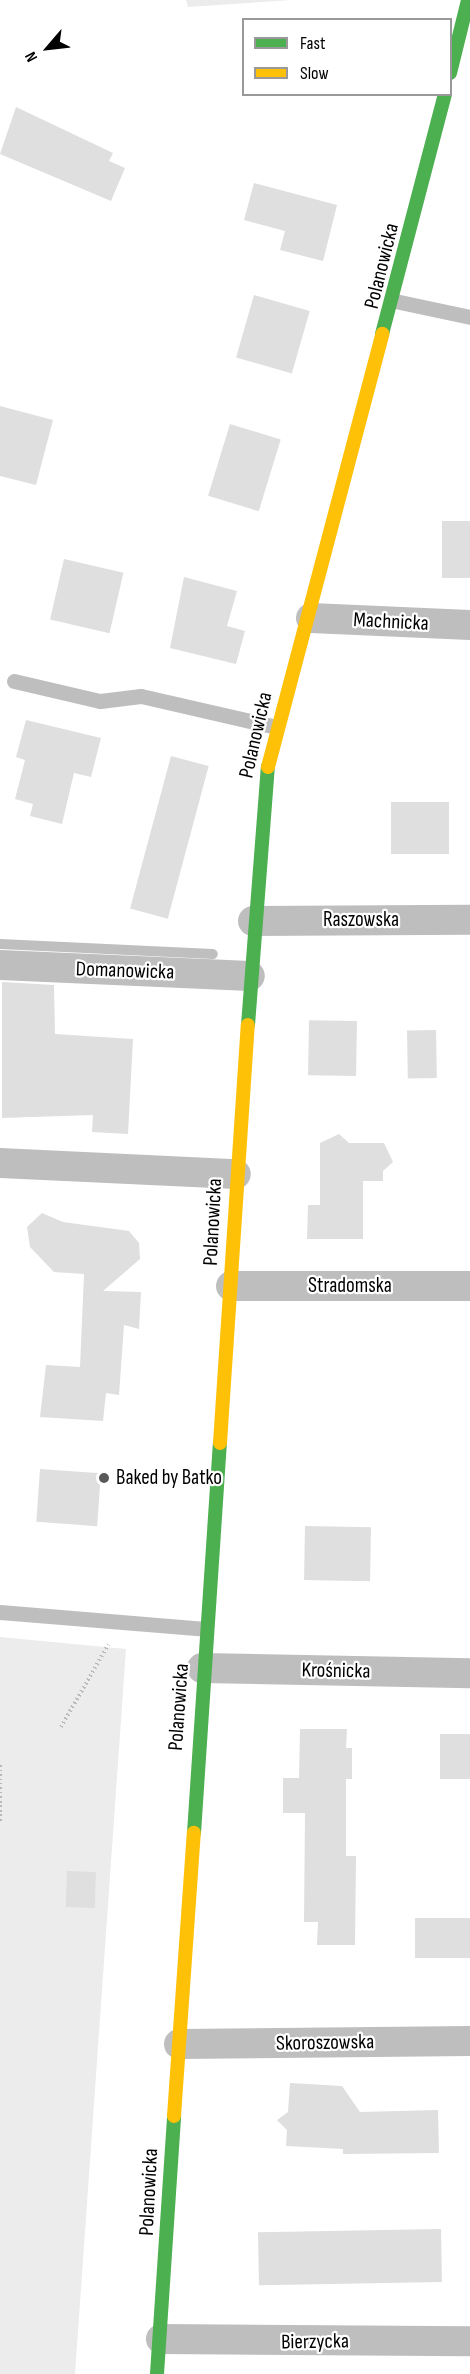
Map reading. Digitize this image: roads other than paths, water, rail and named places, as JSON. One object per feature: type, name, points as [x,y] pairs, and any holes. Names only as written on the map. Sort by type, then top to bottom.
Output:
[{"type":"street","points":[[452,65],[468,0]]},
{"type":"street","name":"Polanowicka","points":[[157,2374],[202,1668],[231,1286],[236,1174],[265,777],[276,727],[311,618],[395,301],[445,96]]},
{"type":"street","name":"Machnicka","points":[[311,618],[470,625]]},
{"type":"street","name":"Raszowska","points":[[253,921],[470,920]]},
{"type":"street","name":"Domanowicka","points":[[0,965],[250,976]]},
{"type":"street","points":[[0,1163],[236,1174]]},
{"type":"street","name":"Stradomska","points":[[231,1286],[470,1286]]},
{"type":"street","name":"Krośnicka","points":[[202,1668],[470,1673]]},
{"type":"street","name":"Skoroszowska","points":[[179,2044],[470,2041]]},
{"type":"street","name":"Bierzycka","points":[[161,2339],[470,2341]]},
{"type":"lane","points":[[395,301],[470,317]]},
{"type":"lane","points":[[14,681],[100,701],[141,696],[276,727]]},
{"type":"lane","points":[[0,1612],[205,1629]]},
{"type":"waterway","points":[[0,944],[213,954]]},
{"type":"place","name":"Baked by Batko","points":[[104,1478]]}]
